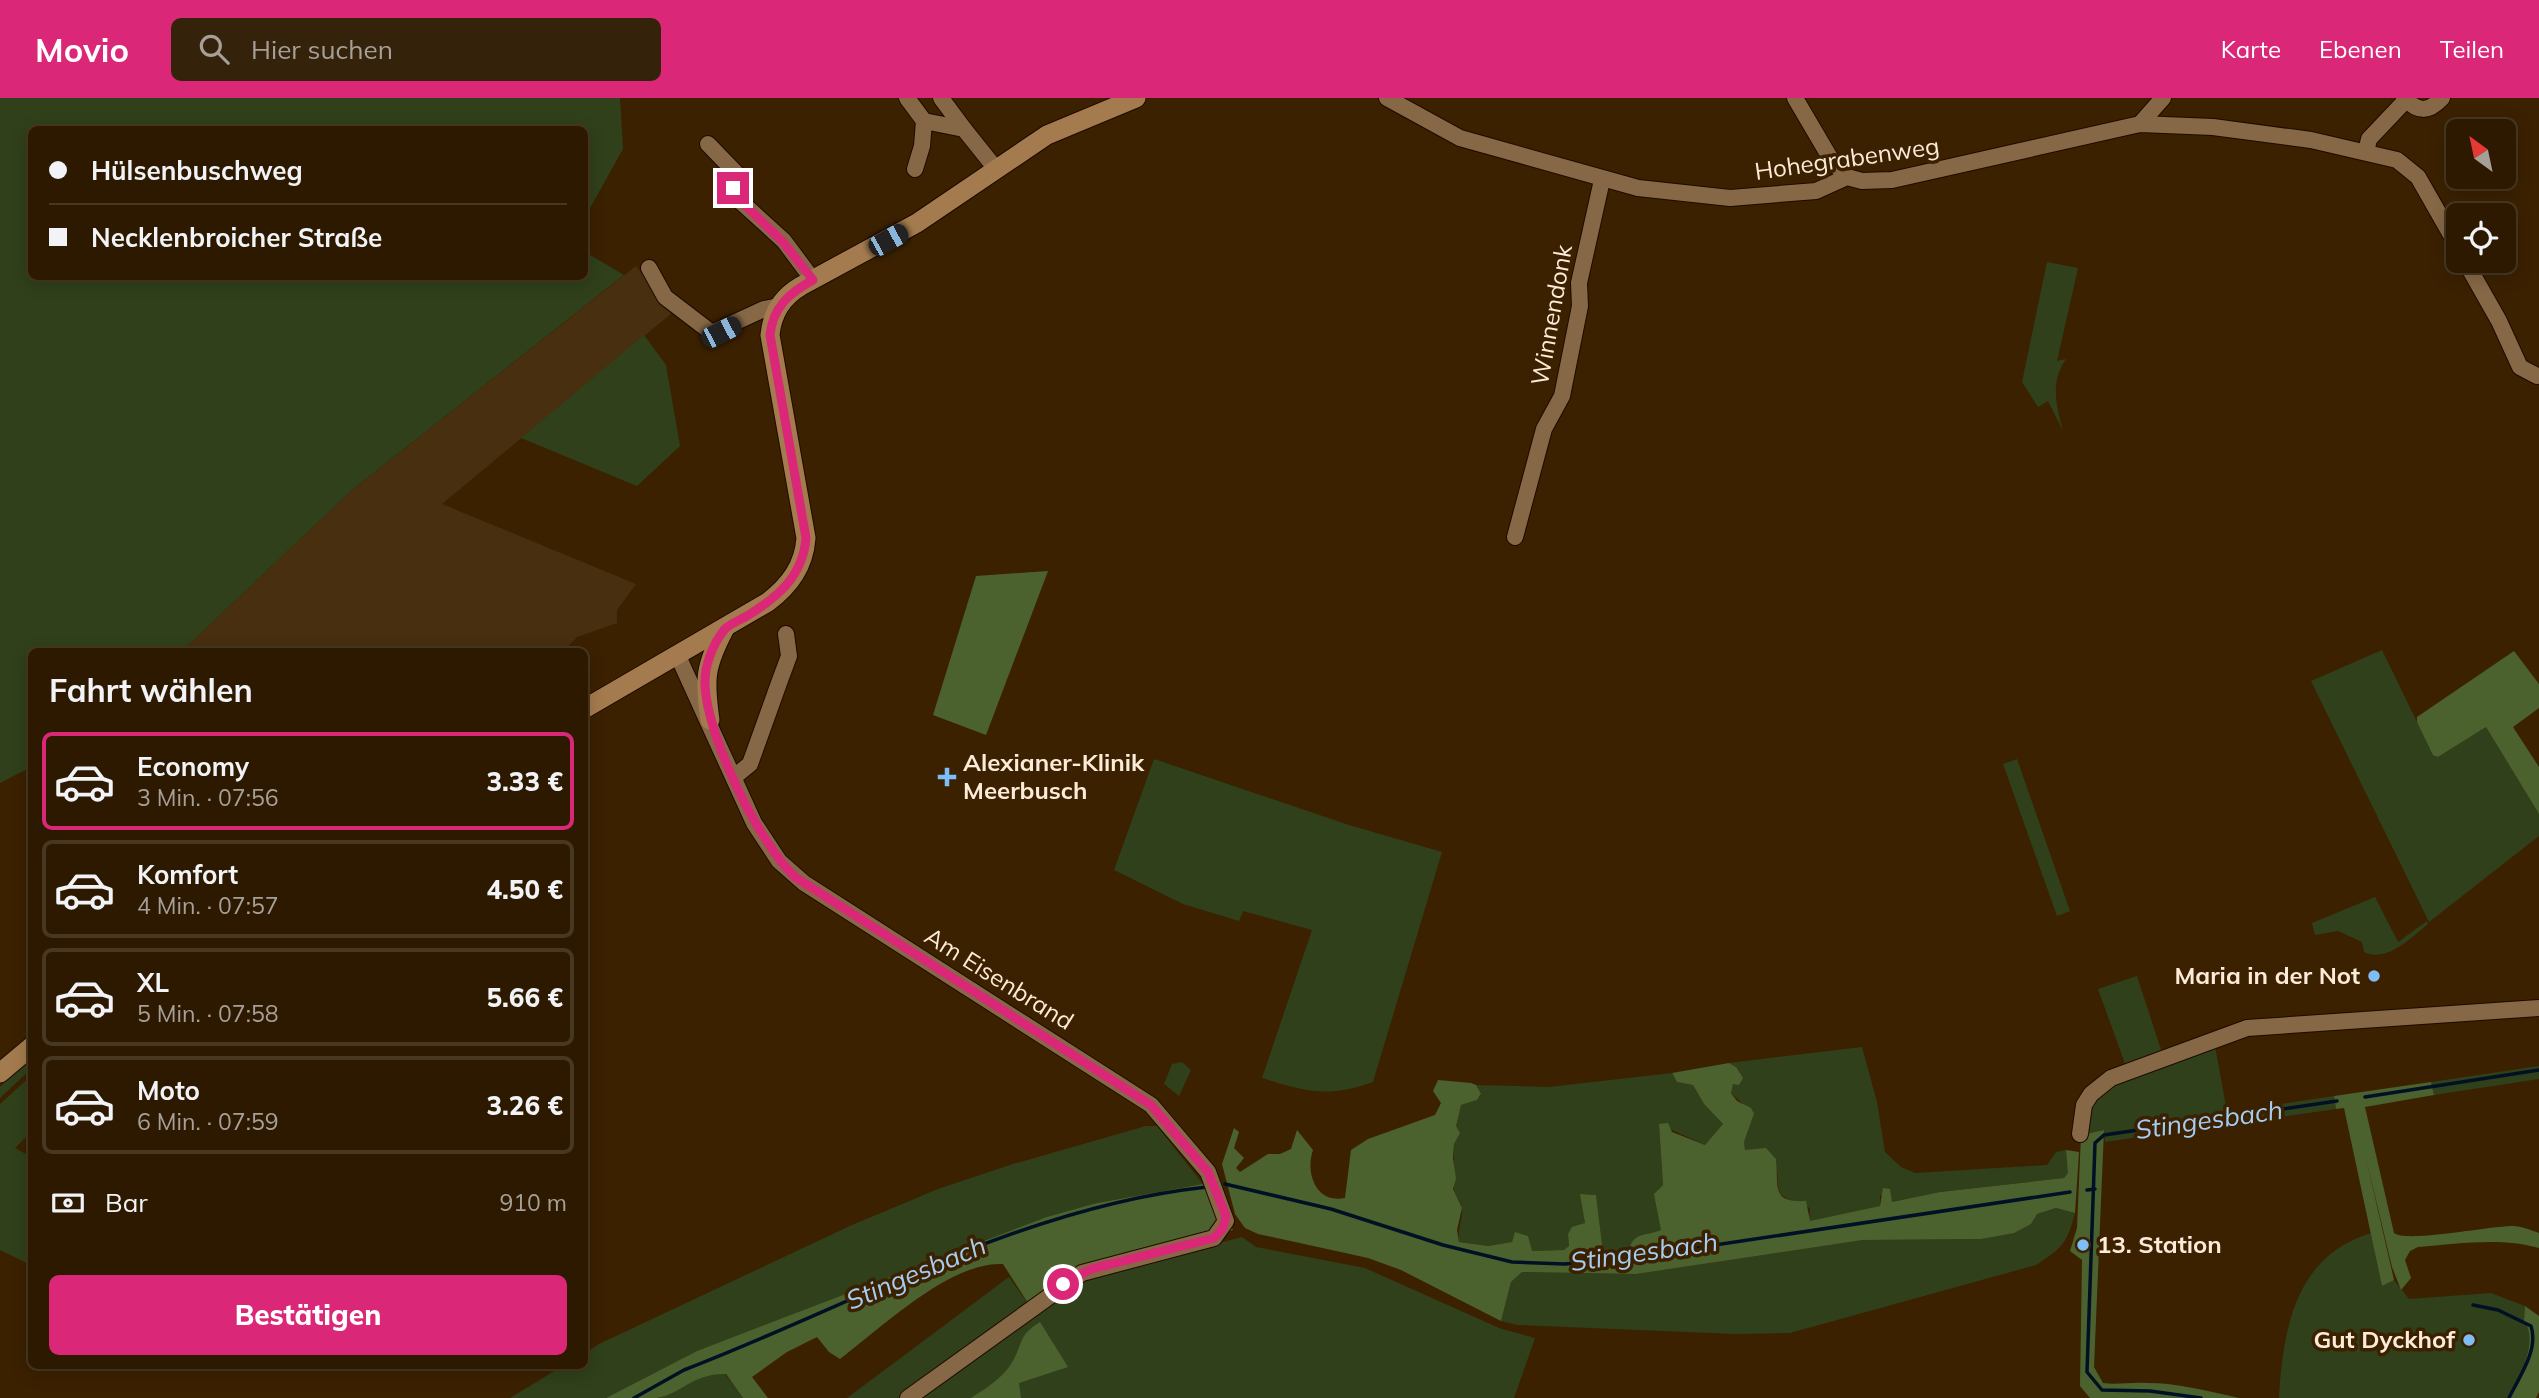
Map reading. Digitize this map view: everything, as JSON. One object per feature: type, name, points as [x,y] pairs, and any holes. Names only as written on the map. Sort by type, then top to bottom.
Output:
[{"type":"main road","points":[[588,707],[725,628],[782,591],[799,568],[805,548],[771,342],[771,328],[779,306],[790,293],[930,215],[1058,130],[1136,98]]},
{"type":"main road","points":[[710,720],[705,675],[710,656],[725,628]]},
{"type":"main road","points":[[0,1073],[28,1049]]},
{"type":"street","points":[[907,98],[924,121],[922,146],[915,169]]},
{"type":"street","points":[[941,98],[996,169]]},
{"type":"street","name":"Hohegrabenweg","points":[[1387,98],[1460,138],[1602,180],[1679,195],[1730,198],[1816,191],[1847,177],[1862,181],[1892,180],[2140,124],[2213,127],[2366,152],[2397,160],[2418,177],[2446,226]]},
{"type":"street","points":[[1795,98],[1832,160],[1847,177]]},
{"type":"street","points":[[2140,124],[2163,98]]},
{"type":"street","points":[[2366,152],[2369,139],[2405,99],[2414,108],[2429,109],[2442,98]]},
{"type":"street","points":[[924,121],[964,129]]},
{"type":"street","points":[[708,144],[737,174],[733,188],[740,200],[783,242],[813,280]]},
{"type":"street","name":"Winnendonk","points":[[1515,537],[1544,429],[1562,396],[1580,306],[1579,282],[1602,180]]},
{"type":"street","points":[[649,268],[660,290],[672,304],[712,333],[779,306]]},
{"type":"street","points":[[2472,273],[2499,321],[2520,367],[2538,379]]},
{"type":"street","points":[[734,777],[750,764],[783,674],[789,656],[786,634]]},
{"type":"street","name":"Am Eisenbrand","points":[[678,656],[764,840],[795,877],[1076,1055],[1159,1112],[1208,1172],[1226,1216],[1223,1228],[1214,1238],[1199,1244],[1082,1273],[908,1398]]},
{"type":"street","points":[[2080,1134],[2084,1105],[2091,1094],[2111,1078],[2248,1028],[2539,1008]]},
{"type":"shaded area","points":[[636,266],[672,313],[442,504],[636,584],[617,610],[617,623],[577,637],[567,648],[185,648],[353,489]]},
{"type":"green space","points":[[0,98],[620,98],[623,149],[588,212],[588,126],[28,126],[28,280],[588,280],[588,254],[624,275],[353,489],[185,648],[28,648],[28,769],[0,783]]},
{"type":"green space","points":[[2047,262],[2078,268],[2057,361],[2066,359],[2056,385],[2063,431],[2048,401],[2038,407],[2022,382]]},
{"type":"green space","points":[[644,335],[666,365],[680,446],[637,486],[521,438]]},
{"type":"green space","points":[[1048,571],[986,735],[933,715],[976,576]]},
{"type":"green space","points":[[2382,650],[2417,722],[2438,757],[2486,727],[2539,814],[2539,836],[2429,922],[2311,681]]},
{"type":"green space","points":[[2514,651],[2539,684],[2539,708],[2513,727],[2539,767],[2539,814],[2486,727],[2438,757],[2433,755],[2417,722],[2417,717]]},
{"type":"green space","points":[[1154,759],[1349,825],[1442,852],[1373,1082],[1343,1090],[1318,1091],[1262,1078],[1312,930],[1243,911],[1239,921],[1183,904],[1114,870]]},
{"type":"green space","points":[[2017,759],[2070,911],[2057,916],[2003,764]]},
{"type":"green space","points":[[2375,897],[2398,942],[2427,921],[2428,924],[2399,947],[2381,954],[2364,952],[2362,942],[2338,931],[2315,935],[2312,923]]},
{"type":"green space","points":[[2137,976],[2163,1056],[2127,1069],[2098,989]]},
{"type":"green space","points":[[2214,1040],[2227,1112],[2334,1096],[2336,1109],[2105,1142],[2104,1130],[2081,1135],[2091,1095]]},
{"type":"green space","points":[[1862,1047],[1877,1102],[1885,1152],[1901,1167],[1915,1173],[2047,1165],[2056,1152],[2066,1150],[2069,1173],[2064,1178],[1940,1192],[1892,1202],[1880,1195],[1880,1206],[1809,1222],[1810,1208],[1783,1196],[1780,1192],[1776,1159],[1766,1149],[1745,1151],[1744,1142],[1754,1114],[1731,1093],[1736,1067],[1729,1063]]},
{"type":"green space","points":[[28,1061],[28,1072],[0,1098],[0,1087]]},
{"type":"green space","points":[[1182,1062],[1191,1070],[1179,1096],[1164,1084],[1172,1064]]},
{"type":"green space","points":[[1729,1063],[1736,1067],[1743,1078],[1739,1085],[1733,1084],[1731,1093],[1737,1101],[1751,1108],[1754,1114],[1744,1142],[1745,1150],[1766,1148],[1776,1159],[1777,1185],[1781,1196],[1794,1201],[1806,1201],[1810,1221],[1880,1206],[1883,1188],[1890,1189],[1892,1202],[1940,1192],[2064,1178],[2068,1173],[2066,1150],[2079,1152],[2075,1213],[2056,1208],[2037,1214],[2031,1224],[2014,1233],[1981,1239],[1863,1240],[1636,1274],[1522,1272],[1511,1282],[1501,1321],[1401,1270],[1368,1258],[1258,1234],[1245,1228],[1235,1214],[1222,1164],[1234,1128],[1239,1132],[1234,1148],[1244,1158],[1236,1168],[1240,1172],[1268,1154],[1280,1154],[1291,1149],[1297,1130],[1313,1150],[1311,1168],[1315,1185],[1327,1196],[1345,1198],[1351,1150],[1368,1139],[1435,1115],[1441,1103],[1433,1091],[1438,1080],[1471,1083],[1476,1085],[1481,1094],[1477,1100],[1461,1105],[1456,1126],[1460,1133],[1454,1144],[1456,1179],[1453,1189],[1462,1208],[1457,1230],[1459,1242],[1488,1246],[1512,1242],[1515,1232],[1528,1236],[1532,1251],[1564,1250],[1569,1246],[1568,1234],[1572,1227],[1585,1223],[1580,1194],[1596,1195],[1603,1252],[1629,1250],[1637,1237],[1661,1230],[1654,1194],[1663,1185],[1659,1124],[1668,1123],[1672,1132],[1705,1145],[1723,1124],[1704,1104],[1693,1085],[1677,1082],[1672,1073]]},
{"type":"green space","points":[[2539,1066],[2539,1079],[2434,1095],[2431,1082]]},
{"type":"green space","points":[[1672,1073],[1677,1082],[1693,1085],[1704,1104],[1723,1124],[1705,1145],[1659,1124],[1663,1185],[1655,1194],[1662,1230],[1648,1235],[1630,1250],[1603,1252],[1596,1195],[1581,1194],[1585,1223],[1568,1234],[1569,1246],[1564,1250],[1532,1251],[1516,1232],[1512,1242],[1488,1246],[1459,1242],[1462,1209],[1454,1188],[1455,1136],[1461,1105],[1477,1100],[1481,1095],[1476,1085],[1549,1087]]},
{"type":"green space","points":[[28,1079],[28,1135],[15,1148],[28,1155],[28,1264],[0,1250],[0,1104]]},
{"type":"green space","points":[[2431,1082],[2434,1095],[2365,1107],[2394,1233],[2415,1236],[2516,1226],[2539,1233],[2539,1248],[2494,1242],[2418,1247],[2410,1251],[2405,1260],[2411,1278],[2401,1290],[2392,1267],[2365,1154],[2394,1280],[2382,1286],[2344,1108],[2336,1109],[2334,1096]]},
{"type":"green space","points":[[1146,1126],[1157,1126],[1203,1184],[1097,1203],[697,1351],[606,1398],[510,1398],[557,1369],[588,1369],[588,1351],[599,1344],[852,1225],[938,1189],[1013,1164]]},
{"type":"green space","points":[[2104,1130],[2094,1367],[2103,1383],[2170,1384],[2239,1398],[2090,1398],[2080,1386],[2082,1260],[2070,1251],[2077,1228],[2081,1135]]},
{"type":"green space","points":[[1203,1184],[1233,1230],[1163,1249],[1028,1303],[1003,1264],[983,1266],[962,1273],[918,1298],[840,1359],[829,1352],[817,1337],[787,1352],[752,1377],[768,1398],[743,1398],[726,1374],[696,1380],[657,1398],[606,1398],[697,1351],[1047,1217],[1097,1203]]},
{"type":"green space","points":[[2056,1208],[2075,1213],[2069,1232],[2058,1249],[2036,1265],[1790,1333],[1735,1334],[1517,1325],[1501,1321],[1511,1282],[1522,1272],[1636,1274],[1863,1240],[1981,1239],[2031,1224],[2036,1214]]},
{"type":"green space","name":"Gut Dyckhof","points":[[2371,1233],[2382,1286],[2394,1280],[2409,1299],[2491,1293],[2525,1306],[2524,1322],[2533,1335],[2531,1352],[2508,1398],[2279,1398],[2284,1346],[2298,1298],[2325,1259],[2345,1244]]},
{"type":"green space","points":[[1242,1237],[1256,1247],[1365,1268],[1499,1328],[1535,1338],[1514,1398],[847,1398],[1009,1277],[1033,1310],[1075,1281]]},
{"type":"green space","points":[[2525,1306],[2539,1316],[2539,1392],[2536,1398],[2510,1398],[2529,1348],[2530,1338],[2524,1321]]},
{"type":"green space","points":[[1040,1322],[1068,1367],[1019,1383],[1021,1398],[971,1398],[1007,1370],[1026,1334]]},
{"type":"green space","points":[[713,1374],[725,1374],[743,1398],[659,1398],[690,1381]]},
{"type":"waterway","name":"Stingesbach","points":[[2365,1097],[2539,1070]]},
{"type":"waterway","points":[[2201,1398],[2150,1391],[2102,1390],[2087,1372],[2095,1143],[2104,1135],[2337,1101]]},
{"type":"waterway","name":"Stingesbach","points":[[1225,1184],[1331,1209],[1443,1245],[1512,1262],[1564,1264],[1608,1261],[2070,1192]]},
{"type":"waterway","name":"Stingesbach","points":[[634,1398],[684,1370],[1005,1236],[1138,1198],[1207,1187]]},
{"type":"waterway","name":"Stingesbach","points":[[2087,1190],[2095,1189]]},
{"type":"waterway","points":[[2473,1305],[2498,1310],[2531,1326],[2533,1335],[2530,1354],[2509,1398]]},
{"type":"place","name":"Alexianer-Klinik Meerbusch","points":[[947,777]]},
{"type":"place","name":"Maria in der Not","points":[[2374,976]]},
{"type":"place","name":"13. Station","points":[[2083,1245]]},
{"type":"place","name":"Gut Dyckhof","points":[[2469,1340]]},
{"type":"route","points":[[733,188],[740,200],[783,242],[813,280],[794,290],[779,306],[770,335],[806,538],[805,548],[799,568],[782,591],[746,617],[725,628],[710,656],[705,675],[710,720],[754,822],[772,852],[795,877],[1151,1105],[1199,1158],[1208,1172],[1226,1216],[1223,1228],[1209,1241],[1091,1269],[1063,1284]]}]
